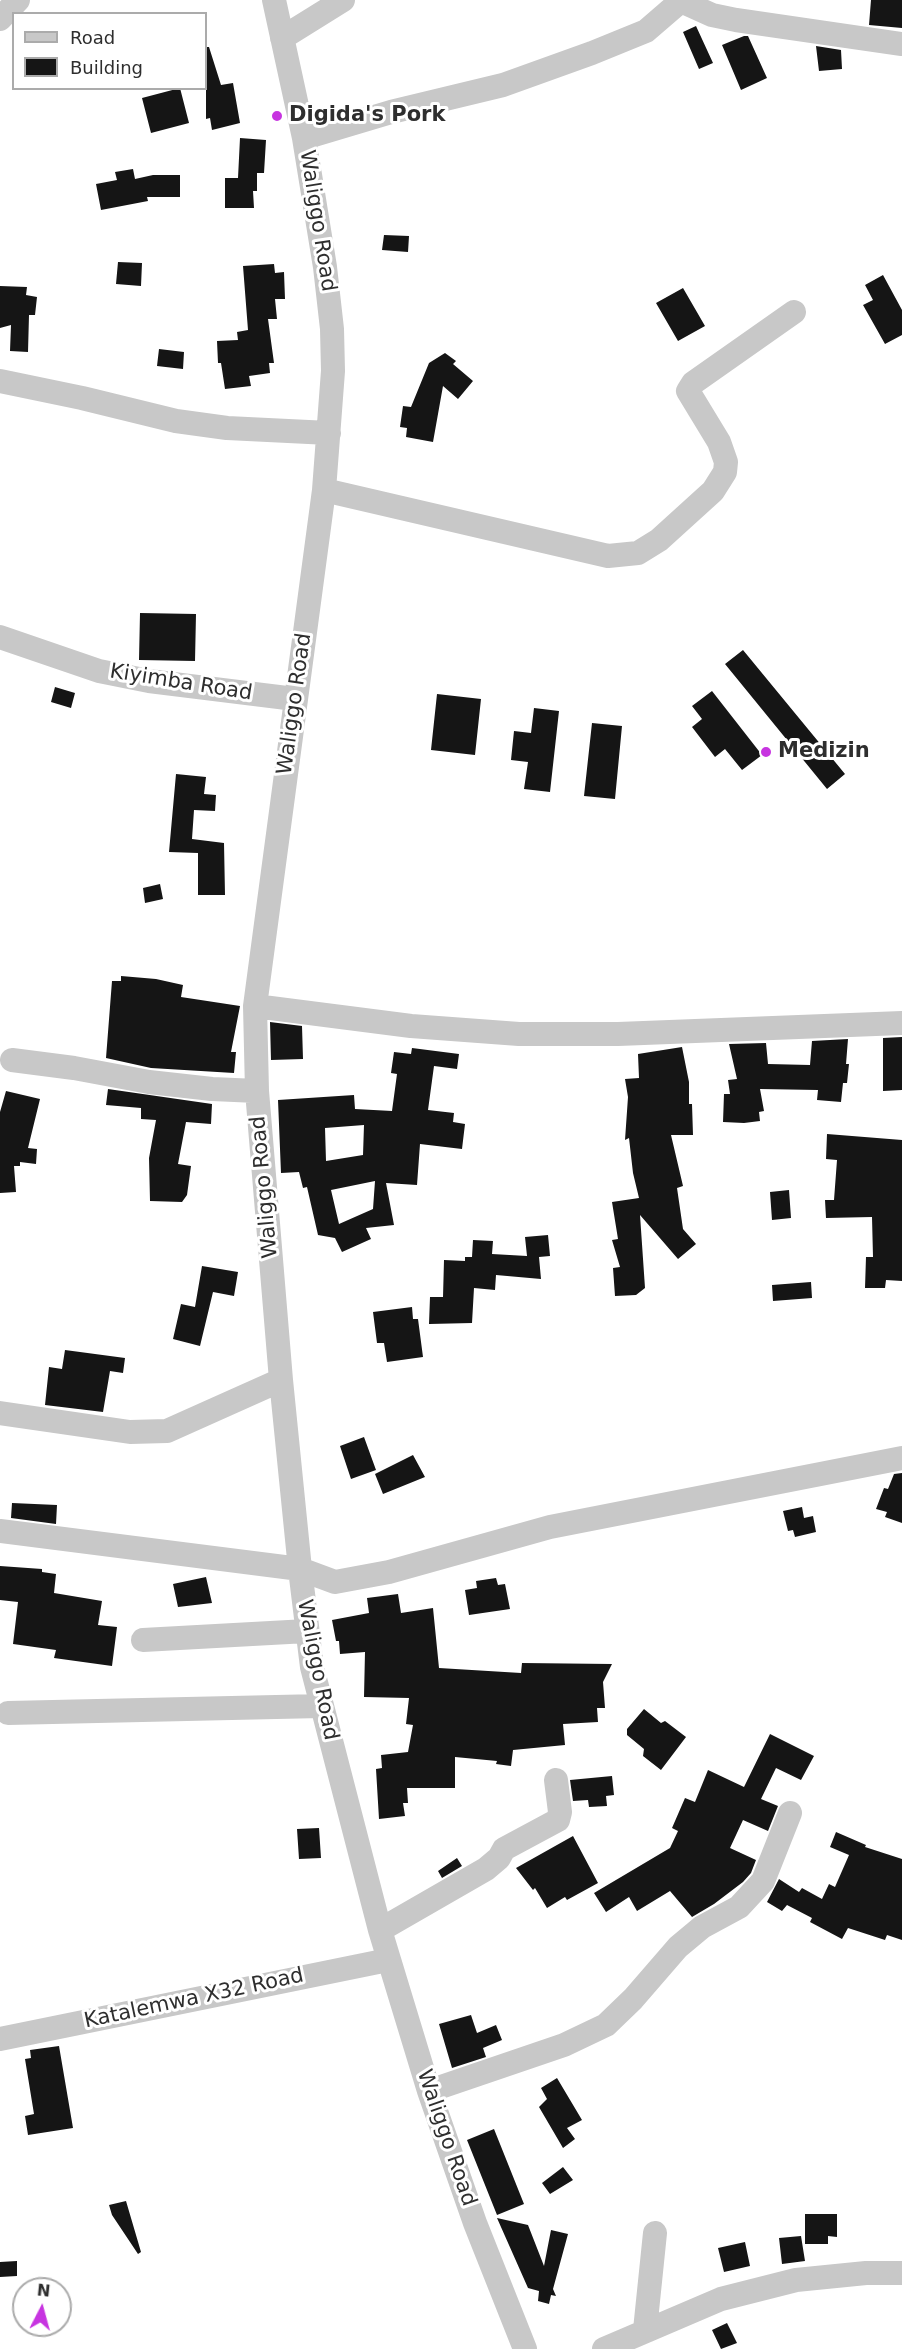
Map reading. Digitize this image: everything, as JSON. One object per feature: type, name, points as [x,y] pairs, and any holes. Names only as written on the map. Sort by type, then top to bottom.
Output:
[{"type":"street","points":[[0,19],[18,0]]},
{"type":"street","name":"Waliggo Road","points":[[274,0],[304,138],[325,267],[332,329],[333,371],[324,490],[255,1006],[257,1091],[281,1380],[300,1569],[307,1631],[321,1706],[388,1960],[429,2091],[475,2223],[525,2349]]},
{"type":"street","points":[[282,38],[343,0]]},
{"type":"street","points":[[304,138],[391,112],[503,86],[646,31],[681,1],[712,15],[736,20],[902,44]]},
{"type":"street","points":[[324,490],[608,556],[639,553],[659,540],[713,491],[725,472],[726,462],[719,442],[688,391],[693,383],[794,312]]},
{"type":"street","points":[[0,381],[176,421],[227,428],[329,433]]},
{"type":"street","name":"Kiyimba Road","points":[[0,637],[99,671],[149,681],[295,699]]},
{"type":"street","points":[[255,1006],[411,1026],[519,1034],[618,1034],[902,1023]]},
{"type":"street","points":[[12,1060],[74,1068],[149,1082],[257,1091]]},
{"type":"street","points":[[0,1413],[130,1432],[167,1431],[281,1380]]},
{"type":"street","points":[[0,1531],[300,1569],[334,1582],[388,1572],[550,1527],[902,1458]]},
{"type":"street","points":[[143,1640],[307,1631]]},
{"type":"street","points":[[8,1713],[321,1706]]},
{"type":"street","points":[[380,1930],[486,1869],[499,1858],[504,1849],[558,1820],[560,1812],[556,1780]]},
{"type":"street","points":[[429,2091],[564,2045],[606,2025],[633,1999],[678,1947],[702,1927],[739,1907],[763,1881],[790,1813]]},
{"type":"street","name":"Katalemwa X32 Road","points":[[0,2039],[388,1960]]},
{"type":"street","points":[[645,2330],[655,2233]]},
{"type":"street","points":[[604,2349],[721,2299],[796,2280],[866,2273],[902,2273]]},
{"type":"building","points":[[871,0],[902,0],[902,28],[869,25]]},
{"type":"building","points":[[696,26],[713,63],[699,69],[683,32]]},
{"type":"building","points":[[748,36],[767,78],[741,90],[722,45]]},
{"type":"building","points":[[816,46],[841,50],[842,69],[819,71]]},
{"type":"building","points":[[207,47],[209,47],[221,85],[233,83],[240,123],[212,130],[210,118],[206,119]]},
{"type":"building","points":[[181,90],[189,123],[151,133],[142,98]]},
{"type":"building","points":[[240,138],[266,140],[264,173],[257,173],[257,191],[253,191],[254,208],[225,208],[225,178],[238,178]]},
{"type":"building","points":[[133,169],[135,179],[153,175],[180,175],[180,197],[147,197],[148,201],[101,210],[96,184],[117,180],[115,172]]},
{"type":"building","points":[[384,235],[409,236],[408,252],[382,250]]},
{"type":"building","points":[[118,262],[142,263],[141,286],[116,284]]},
{"type":"building","points":[[274,264],[275,273],[284,272],[285,299],[275,299],[277,319],[268,319],[274,363],[269,363],[270,373],[249,376],[251,386],[225,389],[221,363],[218,363],[217,341],[238,340],[237,332],[248,330],[243,266]]},
{"type":"building","points":[[883,275],[902,310],[902,335],[885,344],[863,305],[873,300],[865,285]]},
{"type":"building","points":[[0,286],[27,287],[26,295],[37,297],[35,315],[29,315],[28,352],[10,351],[11,325],[0,328]]},
{"type":"building","points":[[683,288],[705,326],[678,341],[656,303]]},
{"type":"building","points":[[159,349],[184,352],[183,369],[157,366]]},
{"type":"building","points":[[445,353],[456,361],[453,364],[473,381],[458,399],[443,386],[433,442],[406,437],[407,428],[400,427],[403,406],[411,407],[429,363]]},
{"type":"building","points":[[140,613],[196,614],[195,661],[139,660]]},
{"type":"building","points":[[743,650],[845,774],[827,789],[725,664]]},
{"type":"building","points":[[55,687],[75,693],[71,708],[51,702]]},
{"type":"building","points":[[712,691],[762,755],[742,770],[725,749],[715,757],[692,727],[702,719],[692,706]]},
{"type":"building","points":[[437,694],[481,699],[475,755],[431,750]]},
{"type":"building","points":[[534,708],[559,711],[550,792],[524,789],[528,762],[511,760],[514,731],[531,733]]},
{"type":"building","points":[[592,723],[622,726],[615,799],[584,796]]},
{"type":"building","points":[[176,774],[206,777],[204,794],[216,795],[215,811],[194,810],[192,839],[224,843],[225,895],[198,895],[198,853],[169,852]]},
{"type":"building","points":[[160,884],[163,899],[145,903],[143,888]]},
{"type":"building","points":[[121,976],[156,979],[183,985],[181,997],[240,1006],[231,1052],[236,1052],[234,1073],[151,1068],[106,1058],[112,981],[121,981]]},
{"type":"building","points":[[270,1022],[302,1026],[303,1059],[271,1060]]},
{"type":"building","points":[[902,1037],[902,1090],[883,1091],[883,1038]]},
{"type":"building","points":[[848,1039],[847,1083],[843,1083],[841,1102],[817,1100],[818,1090],[760,1089],[764,1111],[759,1112],[760,1121],[723,1122],[724,1094],[730,1094],[728,1080],[737,1079],[729,1044],[766,1043],[768,1064],[810,1065],[812,1041]]},
{"type":"building","points":[[682,1047],[689,1082],[689,1104],[692,1104],[693,1135],[671,1135],[683,1186],[677,1188],[683,1229],[696,1244],[678,1259],[640,1215],[645,1288],[636,1295],[615,1296],[613,1268],[620,1267],[612,1240],[618,1239],[612,1202],[639,1198],[633,1173],[629,1138],[625,1140],[628,1097],[625,1079],[639,1078],[638,1054]]},
{"type":"building","points":[[412,1048],[459,1054],[457,1069],[434,1066],[428,1110],[454,1113],[453,1122],[465,1124],[462,1149],[420,1144],[417,1185],[386,1183],[394,1225],[366,1228],[371,1239],[342,1252],[335,1238],[318,1235],[307,1187],[303,1188],[299,1172],[281,1173],[278,1100],[354,1095],[355,1109],[392,1111],[397,1074],[391,1073],[394,1052],[411,1054]],"holes":[[[364,1125],[363,1155],[326,1161],[325,1128]],[[375,1181],[373,1209],[339,1224],[331,1190]]]},
{"type":"building","points":[[108,1089],[212,1104],[211,1124],[186,1122],[178,1164],[191,1166],[187,1195],[182,1202],[150,1201],[149,1158],[156,1120],[141,1119],[141,1108],[106,1105]]},
{"type":"building","points":[[6,1091],[40,1099],[28,1148],[37,1149],[36,1164],[20,1162],[20,1166],[14,1166],[16,1192],[0,1193],[0,1112]]},
{"type":"building","points":[[827,1134],[902,1140],[902,1281],[886,1280],[885,1288],[865,1288],[866,1257],[873,1257],[872,1217],[826,1218],[825,1200],[834,1200],[837,1160],[826,1159]]},
{"type":"building","points":[[789,1190],[791,1218],[772,1220],[770,1192]]},
{"type":"building","points":[[548,1235],[550,1256],[539,1257],[541,1279],[496,1275],[495,1290],[474,1288],[472,1323],[429,1324],[430,1297],[443,1297],[444,1260],[465,1261],[465,1257],[472,1257],[473,1240],[493,1241],[492,1254],[527,1256],[525,1237]]},
{"type":"building","points":[[202,1266],[238,1272],[234,1296],[213,1292],[200,1346],[173,1339],[181,1304],[195,1307]]},
{"type":"building","points":[[811,1282],[812,1298],[773,1301],[772,1285]]},
{"type":"building","points":[[412,1307],[413,1319],[418,1319],[423,1357],[387,1362],[384,1343],[377,1343],[373,1312]]},
{"type":"building","points":[[65,1350],[125,1358],[123,1373],[110,1371],[103,1412],[45,1405],[49,1367],[62,1369]]},
{"type":"building","points":[[364,1437],[376,1470],[351,1479],[340,1446]]},
{"type":"building","points":[[413,1455],[425,1477],[383,1494],[375,1474]]},
{"type":"building","points":[[902,1473],[902,1523],[885,1517],[887,1512],[876,1509],[884,1488],[888,1489],[894,1474]]},
{"type":"building","points":[[12,1503],[57,1505],[56,1524],[11,1518]]},
{"type":"building","points":[[802,1507],[804,1518],[813,1516],[816,1532],[795,1537],[793,1530],[788,1531],[783,1511]]},
{"type":"building","points":[[0,1566],[42,1569],[42,1572],[56,1574],[54,1593],[102,1601],[98,1625],[117,1627],[112,1666],[54,1658],[56,1650],[13,1644],[18,1602],[0,1600]]},
{"type":"building","points":[[206,1577],[212,1603],[178,1607],[173,1584]]},
{"type":"building","points":[[496,1578],[498,1585],[505,1584],[510,1609],[469,1615],[465,1590],[477,1588],[476,1581]]},
{"type":"building","points":[[398,1594],[401,1613],[433,1608],[439,1668],[521,1673],[522,1663],[612,1664],[603,1682],[605,1708],[597,1708],[598,1722],[563,1724],[565,1745],[513,1750],[511,1766],[496,1764],[497,1761],[455,1757],[455,1788],[407,1788],[408,1803],[403,1803],[405,1816],[379,1819],[376,1769],[382,1768],[381,1755],[408,1752],[413,1725],[406,1724],[409,1698],[364,1697],[365,1652],[340,1654],[339,1641],[336,1641],[332,1620],[369,1613],[367,1598]]},
{"type":"building","points":[[644,1709],[661,1723],[665,1721],[686,1737],[661,1770],[643,1756],[644,1749],[627,1735],[627,1729]]},
{"type":"building","points":[[770,1734],[814,1756],[801,1780],[776,1768],[761,1799],[778,1806],[768,1831],[743,1820],[730,1848],[756,1860],[751,1873],[743,1882],[692,1917],[670,1891],[637,1911],[629,1897],[606,1912],[594,1893],[670,1848],[678,1831],[672,1828],[685,1798],[695,1802],[708,1770],[744,1787]]},
{"type":"building","points":[[612,1776],[614,1795],[606,1796],[607,1806],[589,1807],[588,1800],[573,1801],[570,1780]]},
{"type":"building","points":[[319,1828],[321,1858],[299,1859],[297,1829]]},
{"type":"building","points":[[836,1832],[866,1845],[865,1847],[902,1859],[902,1940],[887,1935],[885,1940],[848,1928],[842,1939],[810,1922],[812,1918],[787,1905],[782,1911],[767,1902],[779,1879],[799,1892],[802,1888],[822,1899],[829,1884],[835,1887],[849,1855],[830,1847]]},
{"type":"building","points":[[573,1836],[598,1883],[567,1900],[565,1897],[547,1908],[535,1888],[533,1890],[516,1868]]},
{"type":"building","points":[[457,1858],[462,1866],[442,1878],[438,1871]]},
{"type":"building","points":[[471,2015],[477,2033],[496,2025],[502,2040],[483,2048],[486,2057],[452,2068],[439,2024]]},
{"type":"building","points":[[59,2046],[73,2128],[28,2135],[25,2116],[34,2114],[25,2059],[31,2058],[30,2050]]},
{"type":"building","points":[[557,2078],[582,2120],[567,2128],[575,2139],[563,2148],[539,2107],[547,2099],[541,2088]]},
{"type":"building","points":[[494,2129],[524,2204],[497,2215],[467,2140]]},
{"type":"building","points":[[563,2167],[573,2180],[550,2194],[542,2183]]},
{"type":"building","points":[[126,2201],[141,2252],[138,2254],[112,2215],[109,2205]]},
{"type":"building","points":[[805,2214],[837,2214],[837,2237],[828,2236],[828,2244],[805,2244]]},
{"type":"building","points":[[497,2218],[528,2225],[544,2266],[551,2230],[568,2234],[553,2289],[556,2296],[551,2295],[549,2304],[538,2301],[539,2291],[528,2288]]},
{"type":"building","points":[[801,2236],[805,2261],[782,2264],[779,2238]]},
{"type":"building","points":[[745,2242],[750,2266],[724,2272],[718,2248]]},
{"type":"building","points":[[17,2261],[17,2276],[0,2277],[0,2262]]},
{"type":"building","points":[[727,2323],[737,2343],[721,2349],[712,2330]]},
{"type":"place","name":"Digida's Pork","points":[[277,116]]},
{"type":"place","name":"Medizin","points":[[766,752]]}]
